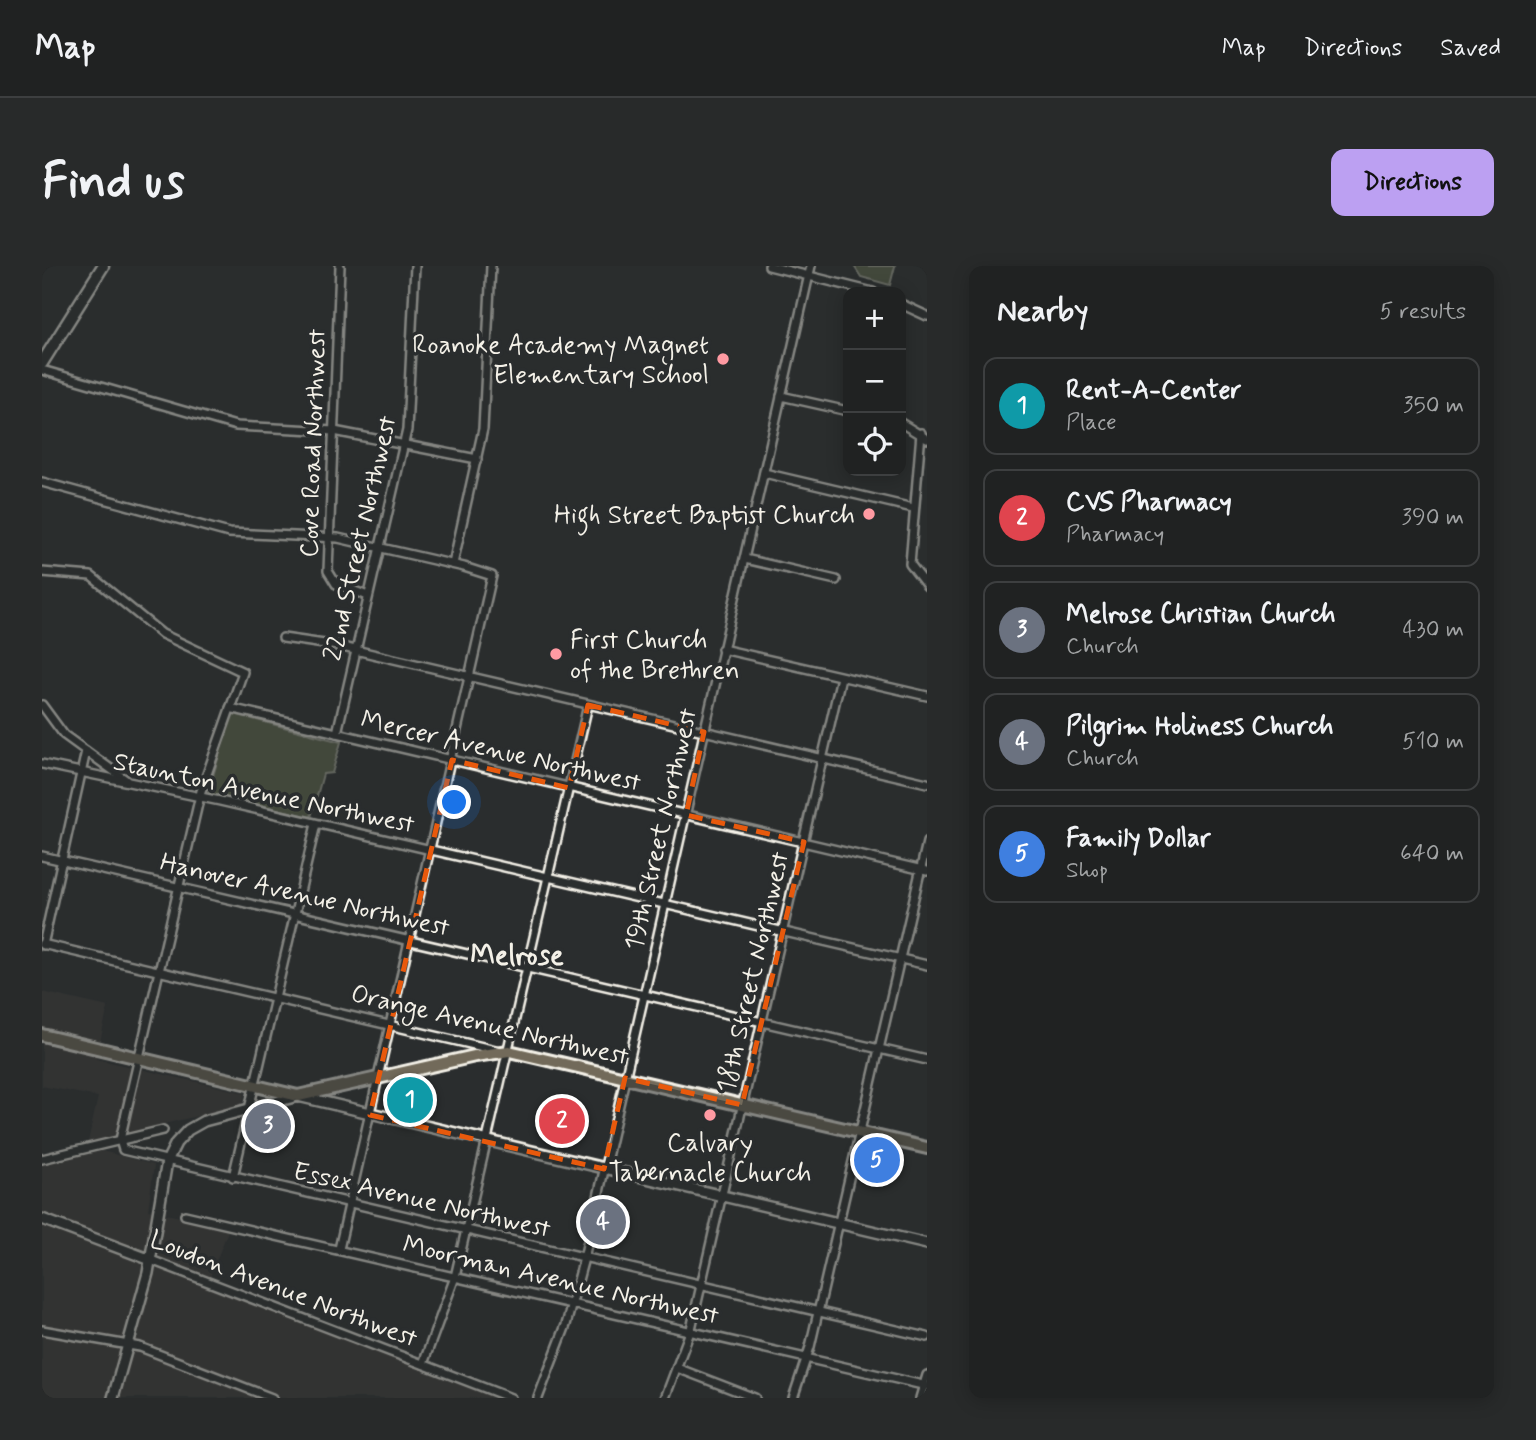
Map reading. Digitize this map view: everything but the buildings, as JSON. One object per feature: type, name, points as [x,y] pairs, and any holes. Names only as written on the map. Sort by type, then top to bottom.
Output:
[{"type":"main road","points":[[42,363],[103,266]]},
{"type":"main road","points":[[42,1035],[298,1096],[504,1051]]},
{"type":"main road","points":[[42,1043],[76,1044]]},
{"type":"main road","name":"Orange Avenue Northwest","points":[[504,1051],[927,1148]]},
{"type":"street","name":"Cove Road Northwest","points":[[340,266],[328,571],[332,580],[346,590],[368,596]]},
{"type":"street","name":"22nd Street Northwest","points":[[337,733],[409,419],[415,266]]},
{"type":"street","points":[[453,564],[483,429],[491,266]]},
{"type":"street","points":[[769,266],[854,287]]},
{"type":"street","name":"19th Street Northwest","points":[[538,1398],[572,1305],[584,1258],[811,266]]},
{"type":"street","points":[[906,306],[927,316]]},
{"type":"street","points":[[42,370],[236,426],[334,431],[477,459]]},
{"type":"street","points":[[781,396],[843,410]]},
{"type":"street","points":[[906,426],[925,434],[913,508],[911,564],[927,586]]},
{"type":"street","points":[[764,473],[913,508]]},
{"type":"street","points":[[42,482],[229,533],[329,537],[453,564],[486,573],[493,580],[339,1249]]},
{"type":"street","points":[[745,559],[836,580]]},
{"type":"street","points":[[42,572],[91,576],[163,634],[243,671],[200,797],[120,1140]]},
{"type":"street","points":[[283,638],[356,650],[927,783]]},
{"type":"street","points":[[722,649],[927,696]]},
{"type":"street","name":"18th Street Northwest","points":[[665,1398],[690,1331],[841,677]]},
{"type":"street","points":[[42,705],[58,729],[129,783]]},
{"type":"street","points":[[423,1364],[456,1277],[488,1142],[504,1051],[528,967],[588,705]]},
{"type":"street","name":"Mercer Avenue Northwest","points":[[230,708],[924,870]]},
{"type":"street","points":[[42,945],[86,751]]},
{"type":"street","name":"Staunton Avenue Northwest","points":[[42,764],[200,797],[927,965]]},
{"type":"street","points":[[233,1177],[316,824]]},
{"type":"street","points":[[793,1398],[807,1358],[900,959],[924,870],[927,842]]},
{"type":"street","name":"Hanover Avenue Northwest","points":[[42,856],[927,1060]]},
{"type":"street","name":"Orange Avenue Northwest","points":[[42,945],[504,1051]]},
{"type":"street","points":[[113,1398],[151,1260],[167,1161],[176,1143],[188,1130],[216,1117],[298,1096],[927,1244]]},
{"type":"street","points":[[42,1159],[163,1130]]},
{"type":"street","name":"Essex Avenue Northwest","points":[[120,1140],[126,1152],[927,1337]]},
{"type":"street","name":"Moorman Avenue Northwest","points":[[184,1215],[925,1386]]},
{"type":"street","name":"Loudon Avenue Northwest","points":[[42,1219],[512,1398]]},
{"type":"street","points":[[42,1331],[128,1344],[272,1398]]},
{"type":"street","points":[[677,1368],[755,1398]]},
{"type":"street","points":[[920,1398],[927,1375]]},
{"type":"highlighted area","points":[[588,705],[704,732],[686,815],[804,842],[742,1105],[625,1078],[604,1169],[370,1115],[452,760],[569,788]]},
{"type":"shaded area","points":[[42,992],[108,1007],[96,1059],[245,1093],[243,1105],[88,1142],[98,1097],[42,1086]]},
{"type":"shaded area","points":[[102,1151],[154,1165],[148,1210],[229,1228],[206,1287],[499,1398],[42,1398],[42,1165]]},
{"type":"green space","points":[[854,266],[895,266],[890,285],[861,277]]},
{"type":"green space","points":[[234,714],[341,742],[332,773],[323,774],[311,817],[208,793],[230,718]]},
{"type":"place","name":"Roanoke Academy Magnet Elementary School","points":[[723,359]]},
{"type":"place","name":"High Street Baptist Church","points":[[869,514]]},
{"type":"place","name":"First Church of the Brethren","points":[[556,654]]},
{"type":"place","name":"Rent-A-Center","points":[[410,1100]]},
{"type":"place","name":"Calvary Tabernacle Church","points":[[710,1115]]},
{"type":"place","name":"CVS Pharmacy","points":[[562,1121]]},
{"type":"place","name":"Melrose Christian Church","points":[[268,1126]]},
{"type":"place","name":"Family Dollar","points":[[877,1160]]},
{"type":"place","name":"Pilgrim Holiness Church","points":[[603,1222]]},
{"type":"district","name":"Melrose","points":[[517,954]]}]
